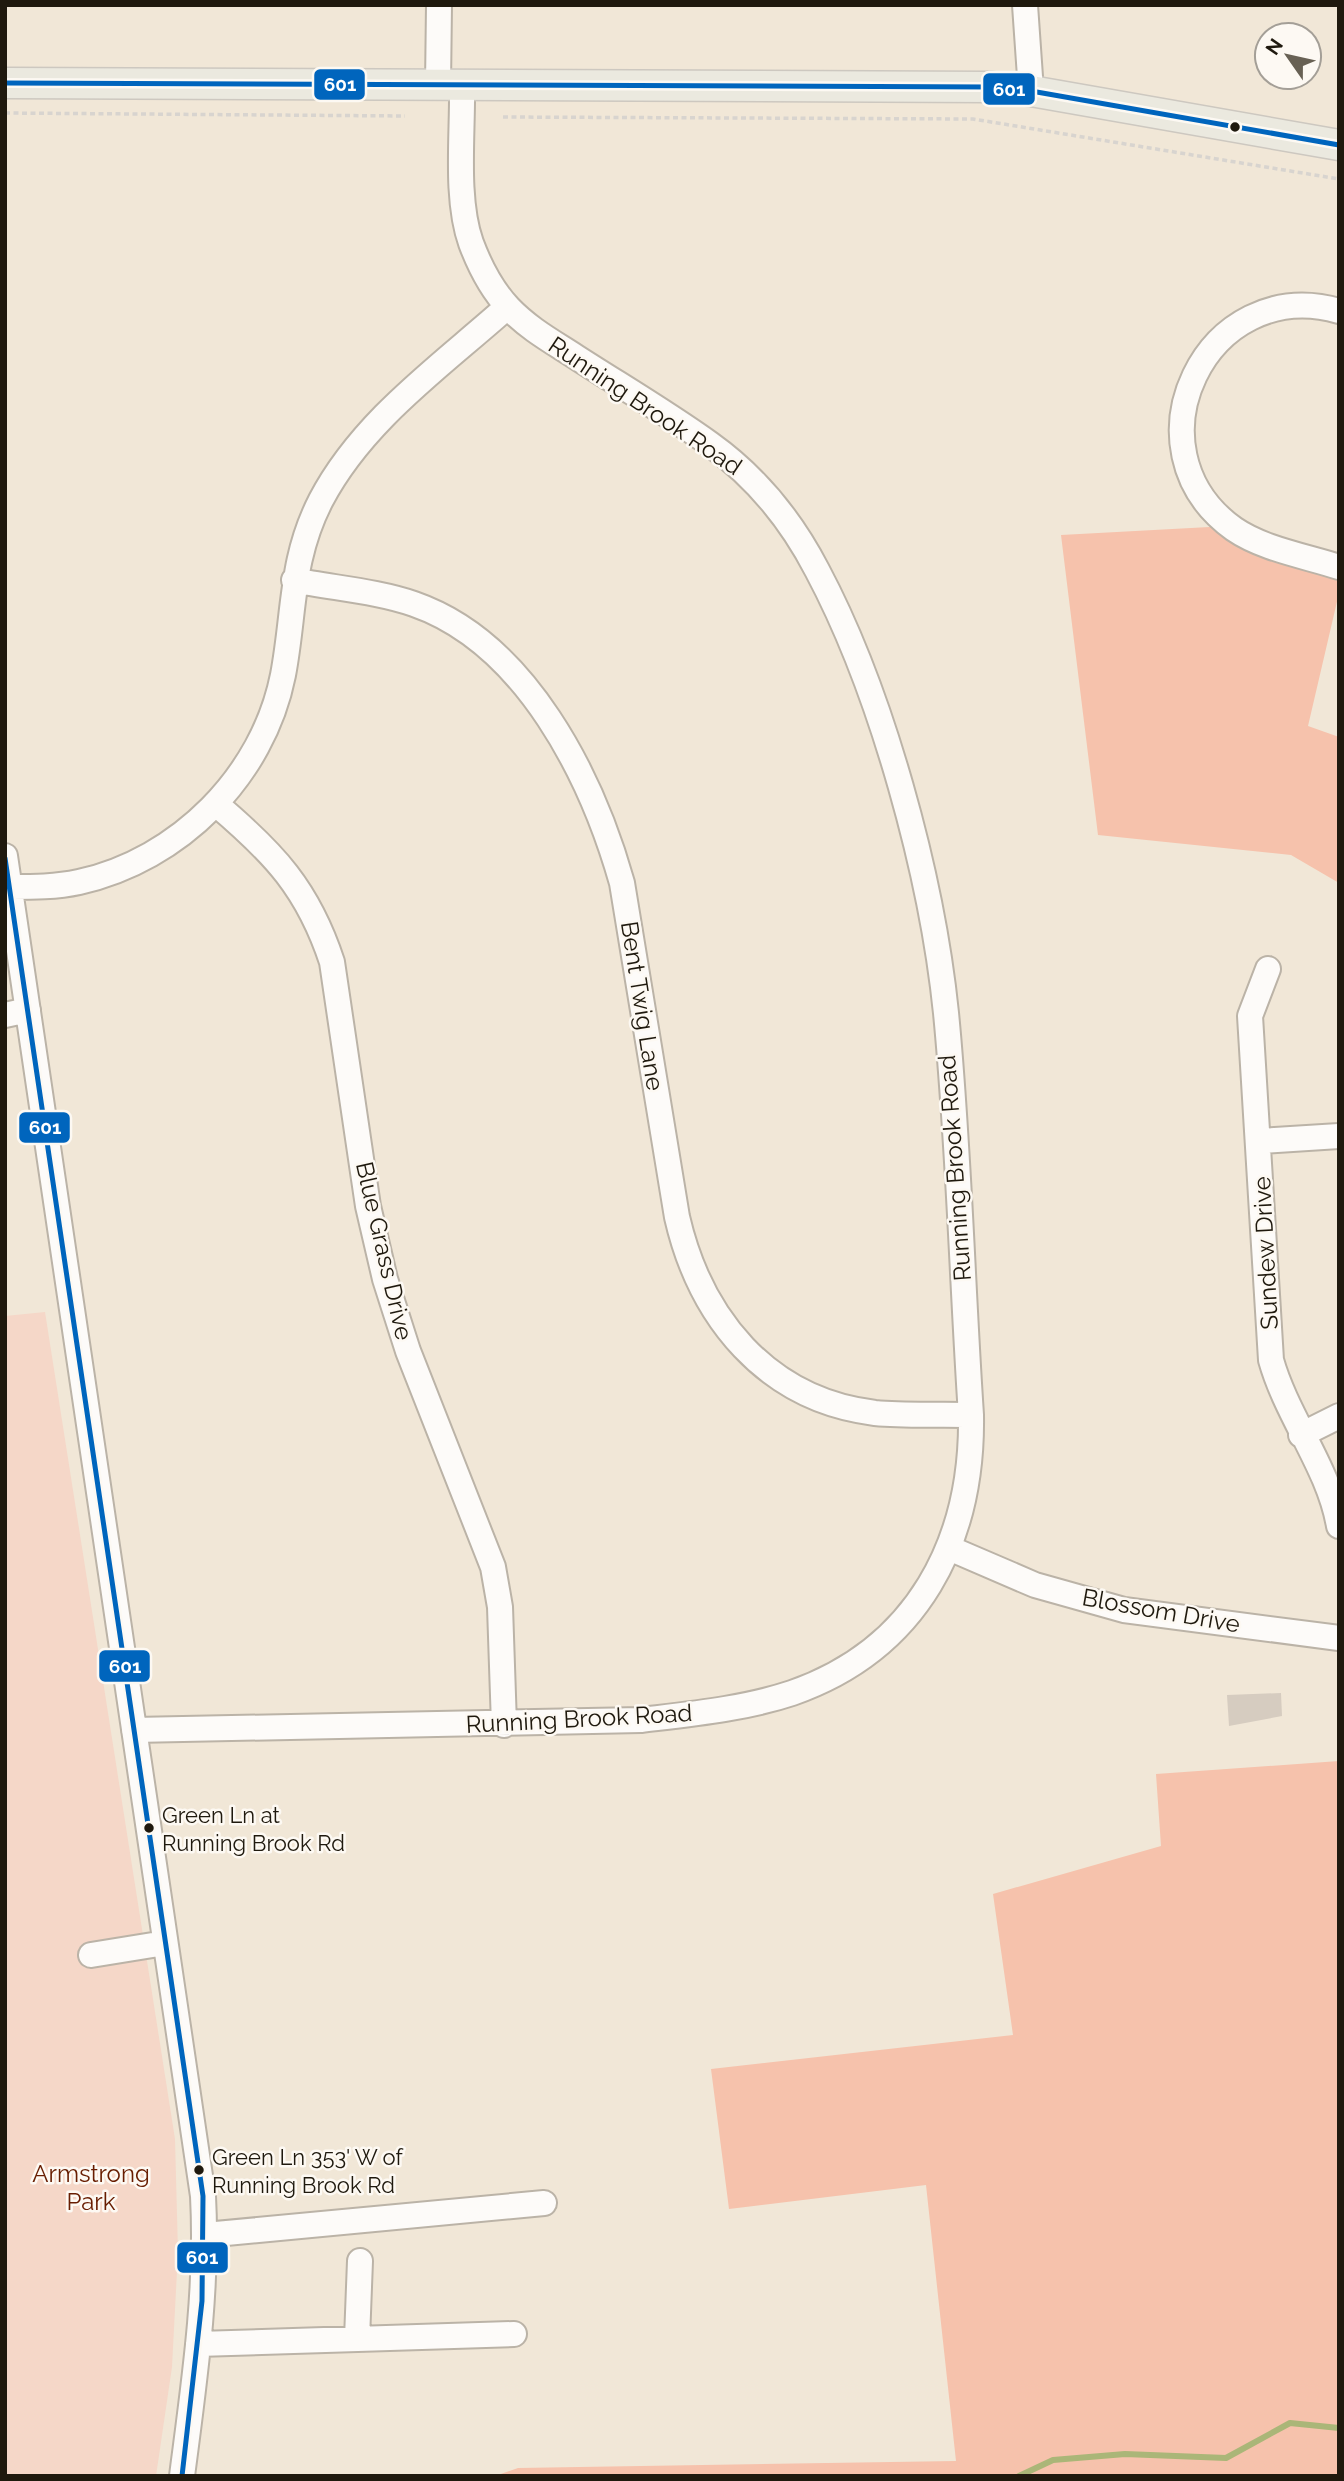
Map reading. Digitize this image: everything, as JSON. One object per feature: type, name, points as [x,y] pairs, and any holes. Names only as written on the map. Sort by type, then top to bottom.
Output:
[{"type":"main road","points":[[5,83],[990,87],[1031,91],[1339,145]]},
{"type":"street","name":"Running Brook Road","points":[[134,1730],[505,1725],[641,1720],[700,1713],[793,1692],[831,1676],[863,1656],[891,1632],[916,1605],[949,1548],[967,1492],[971,1415],[941,979],[929,905],[906,808],[850,643],[800,538],[772,500],[744,471],[712,445],[526,324],[507,307],[481,267],[470,239],[464,209],[439,5]]},
{"type":"street","points":[[1025,5],[1031,91]]},
{"type":"street","points":[[1339,311],[1322,306],[1296,305],[1273,309],[1230,330],[1211,347],[1196,370],[1182,417],[1182,443],[1188,468],[1199,492],[1215,512],[1255,540],[1339,567]]},
{"type":"street","points":[[10,887],[69,883],[115,871],[149,856],[172,841],[215,804],[239,777],[273,711],[283,675],[294,580],[304,541],[321,502],[340,469],[366,434],[507,307]]},
{"type":"street","name":"Bent Twig Lane","points":[[294,580],[411,603],[441,615],[470,634],[503,665],[536,701],[568,748],[595,802],[622,883],[680,1228],[698,1286],[719,1320],[743,1348],[771,1371],[802,1390],[839,1405],[874,1412],[971,1415]]},
{"type":"street","name":"Blue Grass Drive","points":[[215,804],[257,839],[302,892],[320,926],[332,962],[368,1206],[385,1279],[408,1351],[493,1567],[500,1607],[505,1725]]},
{"type":"street","points":[[5,856],[10,887],[17,1013],[134,1730],[203,2196],[205,2235],[198,2344],[182,2476]]},
{"type":"street","name":"Sundew Drive","points":[[1268,969],[1250,1016],[1260,1141],[1271,1360],[1278,1386],[1328,1490],[1339,1527]]},
{"type":"street","points":[[1260,1141],[1339,1136]]},
{"type":"street","points":[[1301,1435],[1339,1416]]},
{"type":"street","name":"Blossom Drive","points":[[949,1548],[1035,1585],[1125,1610],[1339,1638]]},
{"type":"street","points":[[91,1955],[166,1943]]},
{"type":"street","points":[[205,2235],[544,2203]]},
{"type":"street","points":[[357,2339],[360,2261]]},
{"type":"street","points":[[198,2344],[514,2334]]},
{"type":"path","points":[[5,114],[405,116]]},
{"type":"path","points":[[503,117],[973,119],[1339,179]]},
{"type":"green space","name":"Armstrong Park","points":[[45,1312],[175,2139],[178,2252],[172,2367],[156,2476],[5,2476],[5,1316]]},
{"type":"shaded area","points":[[1228,526],[1339,573],[1339,593],[1308,726],[1339,737],[1339,883],[1291,855],[1098,835],[1061,535]]},
{"type":"shaded area","points":[[1339,1761],[1339,2476],[495,2476],[518,2468],[956,2461],[926,2185],[729,2209],[711,2069],[1013,2035],[993,1894],[1161,1846],[1156,1774]]},
{"type":"building","points":[[1281,1693],[1282,1716],[1229,1726],[1227,1695]]},
{"type":"waterway","points":[[1019,2476],[1053,2460],[1125,2454],[1226,2458],[1290,2423],[1339,2428]]},
{"type":"transit line","name":"601","points":[[5,83],[990,87],[1031,91],[1339,145]]},
{"type":"transit line","name":"601","points":[[5,858],[203,2196],[202,2301],[182,2476]]},
{"type":"place","name":"Green Ln at Running Brook Rd","points":[[149,1828]]},
{"type":"place","name":"Green Ln 353' W of Running Brook Rd","points":[[199,2170]]}]
